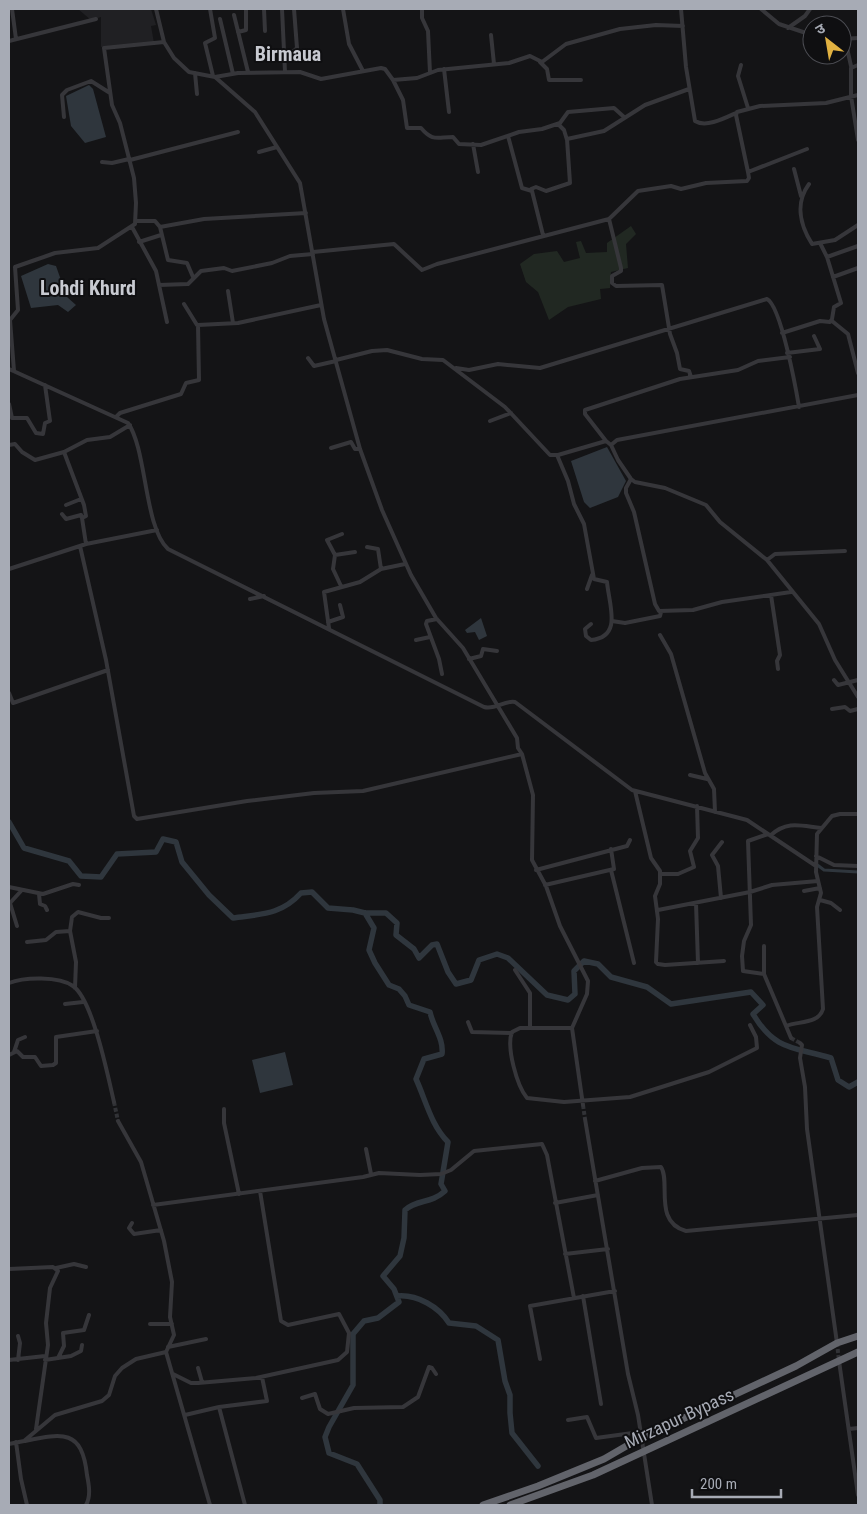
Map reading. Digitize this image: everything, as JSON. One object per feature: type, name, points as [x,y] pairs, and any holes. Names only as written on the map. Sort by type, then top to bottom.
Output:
[{"type":"highway","points":[[483,1505],[538,1486],[604,1459],[641,1435],[796,1366],[837,1343],[858,1336]]},
{"type":"highway","name":"Mirzapur Bypass","points":[[510,1505],[593,1475],[858,1352]]},
{"type":"street","points":[[12,9],[16,39]]},
{"type":"street","points":[[156,9],[164,42],[174,58],[186,70],[214,77],[248,72],[285,72],[308,74],[315,78],[326,79],[384,68],[393,80],[403,100],[408,129],[420,128],[426,135],[438,139],[453,136],[459,144],[484,144],[558,124],[566,112],[605,107],[617,109],[624,117]]},
{"type":"street","points":[[210,9],[215,38],[205,43],[214,77],[254,112],[300,183],[321,305],[360,449],[405,564],[437,619],[459,642],[516,735],[518,748],[522,754],[533,795],[532,855],[536,870],[545,885],[560,926],[585,974],[588,984],[587,994],[572,1028],[583,1102]]},
{"type":"street","points":[[238,32],[246,30],[246,9]]},
{"type":"street","points":[[264,9],[265,31]]},
{"type":"street","points":[[282,9],[285,72]]},
{"type":"street","points":[[284,52],[297,49],[294,9]]},
{"type":"street","points":[[343,9],[349,44],[363,71]]},
{"type":"street","points":[[422,9],[422,18],[428,30],[430,72]]},
{"type":"street","points":[[681,9],[689,89],[693,114],[697,123],[717,120],[748,108],[826,103],[858,95]]},
{"type":"street","points":[[762,9],[779,24],[802,32]]},
{"type":"street","points":[[788,28],[805,16],[810,9]]},
{"type":"street","points":[[234,15],[248,72]]},
{"type":"street","points":[[220,18],[233,74]]},
{"type":"street","points":[[9,41],[96,19]]},
{"type":"street","points":[[540,62],[566,44],[620,29],[656,25],[683,26]]},
{"type":"street","points":[[491,35],[494,64]]},
{"type":"street","points":[[15,369],[10,320],[18,311],[14,271],[16,266],[54,253],[98,248],[132,227],[136,221],[136,189],[110,93],[104,48],[164,42]]},
{"type":"street","points":[[393,80],[417,78],[430,72],[444,69],[494,64],[530,56],[547,69],[549,80],[580,80]]},
{"type":"street","points":[[741,65],[738,76],[748,108]]},
{"type":"street","points":[[858,65],[851,66],[852,96],[858,140]]},
{"type":"street","points":[[444,69],[449,112]]},
{"type":"street","points":[[194,73],[197,94]]},
{"type":"street","points":[[64,117],[62,96],[67,90],[89,81],[110,93]]},
{"type":"street","points":[[567,140],[604,131],[647,104],[667,99],[689,89]]},
{"type":"street","points":[[159,285],[188,284],[201,271],[224,268],[232,271],[272,263],[290,256],[394,244],[422,270],[437,264],[543,235],[609,219],[637,192],[671,186],[681,189],[706,183],[746,181],[749,178],[736,113]]},
{"type":"street","points":[[508,136],[522,188],[531,189],[536,187],[546,191],[570,182],[567,140],[564,130],[558,124]]},
{"type":"street","points":[[102,162],[112,163],[129,160],[238,132]]},
{"type":"street","points":[[473,144],[478,172]]},
{"type":"street","points":[[259,152],[277,147]]},
{"type":"street","points":[[748,172],[807,149]]},
{"type":"street","points":[[794,169],[801,198],[800,211],[812,244],[835,240],[858,225]]},
{"type":"street","points":[[801,198],[809,184]]},
{"type":"street","points":[[531,189],[543,235]]},
{"type":"street","points":[[160,227],[204,219],[306,213]]},
{"type":"street","points":[[609,219],[621,268],[621,271],[612,276],[612,283],[616,286],[661,284],[668,328],[680,369],[689,371],[691,377]]},
{"type":"street","points":[[136,221],[156,221],[160,227],[168,260],[187,263],[193,278]]},
{"type":"street","points":[[132,227],[156,272],[167,322]]},
{"type":"street","points":[[139,242],[162,235]]},
{"type":"street","points":[[820,243],[827,257],[841,303],[834,307],[832,320],[841,331],[848,334],[858,373]]},
{"type":"street","points":[[827,257],[858,246]]},
{"type":"street","points":[[833,276],[858,268]]},
{"type":"street","points":[[228,291],[233,323]]},
{"type":"street","points":[[454,367],[469,370],[498,364],[536,369],[767,299],[771,302],[782,333],[799,407]]},
{"type":"street","points":[[116,416],[180,395],[186,383],[200,380],[197,325],[184,304]]},
{"type":"street","points":[[197,325],[233,323],[321,305]]},
{"type":"street","points":[[782,333],[820,321],[827,323],[832,320]]},
{"type":"street","points":[[814,336],[820,349],[758,361],[738,370],[691,377],[585,410],[585,414],[610,444],[631,479],[635,482],[665,488],[706,505],[720,522],[767,560],[791,592],[819,624],[835,660],[858,697]]},
{"type":"street","points":[[308,358],[314,366],[372,351],[388,350],[422,359],[440,359],[454,367],[511,412],[546,452],[552,456],[606,441]]},
{"type":"street","points":[[9,369],[15,369],[45,385],[116,416],[130,425],[157,530],[168,549],[328,625],[484,707],[510,701],[515,702],[635,791],[715,810],[747,820],[816,860],[834,865],[858,866]]},
{"type":"street","points":[[9,404],[11,418],[26,418],[36,433],[44,434],[45,423],[50,421],[45,385]]},
{"type":"street","points":[[610,444],[617,440],[858,395]]},
{"type":"street","points":[[490,421],[511,412]]},
{"type":"street","points":[[9,446],[15,444],[22,452],[36,460],[64,452],[87,440],[110,437],[130,425]]},
{"type":"street","points":[[331,448],[350,442],[355,449],[360,449]]},
{"type":"street","points":[[64,452],[86,516],[82,518]]},
{"type":"street","points":[[557,455],[568,482],[574,504],[584,524],[595,581],[606,580],[607,582],[612,621],[609,633],[589,640],[585,632],[586,627],[591,624]]},
{"type":"street","points":[[631,479],[626,488],[626,493],[635,516],[655,604],[661,612]]},
{"type":"street","points":[[66,505],[81,499]]},
{"type":"street","points":[[62,514],[66,520],[81,515],[82,518]]},
{"type":"street","points":[[82,518],[86,544]]},
{"type":"street","points":[[9,569],[86,544],[157,530]]},
{"type":"street","points":[[341,586],[333,569],[335,555],[327,540],[342,534]]},
{"type":"street","points":[[80,546],[108,670],[134,816],[137,820],[248,801],[314,793],[363,791],[522,754]]},
{"type":"street","points":[[367,547],[378,549],[380,568]]},
{"type":"street","points":[[767,560],[775,554],[845,551]]},
{"type":"street","points":[[335,555],[355,552]]},
{"type":"street","points":[[328,625],[323,593],[341,586],[360,582],[380,568],[405,564]]},
{"type":"street","points":[[587,589],[593,574]]},
{"type":"street","points":[[661,612],[693,610],[722,602],[791,592]]},
{"type":"street","points":[[771,595],[780,654],[777,662],[778,669]]},
{"type":"street","points":[[250,599],[264,596]]},
{"type":"street","points":[[328,625],[343,618],[340,605]]},
{"type":"street","points":[[612,621],[628,623],[660,616],[661,612]]},
{"type":"street","points":[[437,619],[426,622],[439,659],[442,674]]},
{"type":"street","points":[[660,635],[672,654],[703,767],[714,789],[715,810]]},
{"type":"street","points":[[416,640],[430,637]]},
{"type":"street","points":[[469,659],[480,656],[483,649],[497,651]]},
{"type":"street","points":[[9,693],[10,704],[108,670]]},
{"type":"street","points":[[834,680],[838,686],[857,682]]},
{"type":"street","points":[[832,710],[844,707],[850,711],[858,709]]},
{"type":"street","points":[[690,775],[709,779]]},
{"type":"street","points":[[635,791],[651,858],[660,874],[660,888],[655,895],[658,910],[657,964],[724,961]]},
{"type":"street","points":[[660,874],[678,874],[694,867],[690,850],[698,838],[697,806]]},
{"type":"street","points":[[786,1026],[812,1020],[822,1012],[822,981],[816,907],[820,900],[820,888],[816,860],[816,838],[828,819],[835,815],[858,814]]},
{"type":"street","points":[[764,974],[745,972],[742,968],[744,941],[751,927],[748,840],[796,824],[821,828]]},
{"type":"street","points":[[536,870],[628,846],[630,840]]},
{"type":"street","points":[[721,898],[718,866],[712,855],[722,842]]},
{"type":"street","points":[[545,885],[615,868],[611,849]]},
{"type":"street","points":[[611,870],[634,963]]},
{"type":"street","points":[[658,910],[751,892],[772,885],[818,881]]},
{"type":"street","points":[[9,887],[35,893],[73,884],[79,885]]},
{"type":"street","points":[[804,891],[820,888]]},
{"type":"street","points":[[18,926],[10,903],[21,891]]},
{"type":"street","points":[[35,893],[40,904],[45,906],[46,910]]},
{"type":"street","points":[[820,900],[831,903],[840,910]]},
{"type":"street","points":[[696,903],[698,963]]},
{"type":"street","points":[[75,988],[76,962],[70,931],[72,917],[78,912],[101,918],[109,918]]},
{"type":"street","points":[[27,942],[46,940],[56,932],[70,931]]},
{"type":"street","points":[[764,946],[764,974],[791,1038]]},
{"type":"street","points":[[515,970],[530,992],[530,1028]]},
{"type":"street","points":[[9,983],[22,979],[40,979],[63,982],[75,988],[84,1002],[97,1031],[114,1102]]},
{"type":"street","points":[[65,1004],[84,1002]]},
{"type":"street","points":[[468,1022],[472,1032],[512,1033],[520,1028],[572,1028]]},
{"type":"street","points":[[512,1033],[510,1041],[514,1066],[527,1098],[553,1102],[583,1102],[630,1097],[709,1072],[757,1048],[756,1037],[750,1025]]},
{"type":"street","points":[[14,1052],[25,1058],[35,1057],[41,1066],[53,1066],[56,1063],[56,1037],[97,1031]]},
{"type":"street","points":[[9,1055],[14,1052],[18,1040],[25,1037]]},
{"type":"street","points":[[801,1045],[800,1055],[819,1219],[837,1343]]},
{"type":"street","points":[[224,1109],[224,1123],[239,1194]]},
{"type":"street","points":[[584,1119],[652,1505]]},
{"type":"street","points":[[118,1121],[141,1162],[161,1230],[172,1282],[172,1324],[174,1335],[167,1349],[210,1505]]},
{"type":"street","points":[[153,1205],[371,1174],[443,1173],[474,1151],[542,1144],[547,1155],[574,1298]]},
{"type":"street","points":[[366,1149],[371,1174]]},
{"type":"street","points":[[596,1181],[642,1168],[661,1167],[667,1215],[680,1228],[686,1231],[858,1215]]},
{"type":"street","points":[[173,1374],[191,1383],[262,1376],[341,1358],[347,1352],[350,1339],[346,1326],[338,1314],[288,1325],[281,1321],[260,1191]]},
{"type":"street","points":[[555,1203],[598,1195]]},
{"type":"street","points":[[132,1223],[129,1228],[134,1234],[161,1230]]},
{"type":"street","points":[[565,1254],[608,1249]]},
{"type":"street","points":[[9,1269],[56,1268],[74,1264],[86,1267]]},
{"type":"street","points":[[36,1429],[49,1339],[47,1312],[51,1283],[58,1272],[56,1268]]},
{"type":"street","points":[[540,1359],[530,1306],[615,1291]]},
{"type":"street","points":[[583,1296],[601,1404]]},
{"type":"street","points":[[58,1358],[64,1346],[63,1333],[84,1330],[89,1315]]},
{"type":"street","points":[[150,1324],[172,1324]]},
{"type":"street","points":[[18,1336],[20,1343],[18,1360]]},
{"type":"street","points":[[24,1441],[55,1415],[93,1405],[107,1398],[118,1372],[131,1361],[206,1339]]},
{"type":"street","points":[[9,1360],[58,1358],[74,1355],[81,1351],[82,1345]]},
{"type":"street","points":[[840,1361],[858,1495]]},
{"type":"street","points":[[302,1398],[315,1394],[320,1409],[332,1415],[354,1408],[404,1407],[418,1397],[429,1367],[436,1374]]},
{"type":"street","points":[[198,1368],[202,1382]]},
{"type":"street","points":[[185,1415],[219,1407],[268,1401],[262,1376]]},
{"type":"street","points":[[219,1407],[245,1505]]},
{"type":"street","points":[[568,1420],[586,1416],[596,1438],[641,1435]]},
{"type":"street","points":[[850,1429],[858,1428]]},
{"type":"street","points":[[9,1444],[56,1435],[66,1436],[76,1441],[83,1453],[87,1470],[89,1496],[86,1505]]},
{"type":"street","points":[[16,1442],[27,1505]]},
{"type":"shaded area","points":[[78,9],[151,9],[156,25],[151,26],[154,43],[101,47],[101,17],[91,20]]},
{"type":"shaded area","points":[[89,85],[93,89],[106,137],[85,143],[71,126],[66,96]]},
{"type":"shaded area","points":[[631,226],[636,234],[626,244],[628,268],[611,272],[610,288],[600,289],[601,299],[568,307],[549,320],[538,292],[526,282],[520,264],[534,254],[557,251],[564,262],[580,258],[576,242],[581,241],[586,253],[607,252],[607,243]]},
{"type":"shaded area","points":[[48,264],[56,266],[67,297],[76,305],[68,312],[58,305],[31,308],[21,276]]},
{"type":"shaded area","points":[[607,447],[626,481],[618,497],[590,508],[584,502],[571,461]]},
{"type":"shaded area","points":[[481,618],[487,636],[479,640],[475,632],[467,633],[465,630]]},
{"type":"shaded area","points":[[285,1052],[293,1085],[260,1093],[252,1060]]},
{"type":"waterway","points":[[9,822],[24,848],[69,861],[81,876],[101,877],[117,854],[156,852],[163,839],[176,842],[182,862],[209,895],[233,918],[278,910],[286,906],[301,893],[312,892],[328,908],[365,913],[386,913],[397,923],[396,935],[414,949],[419,958],[432,945],[437,944],[448,972],[456,984],[471,980],[479,960],[497,954],[508,958],[547,995],[568,1000],[575,994],[574,971],[584,961],[598,964],[611,977],[647,987],[671,1004],[751,992],[763,1005],[753,1014],[769,1035],[786,1046],[831,1058],[838,1080],[849,1087],[858,1082]]},
{"type":"waterway","points":[[816,864],[824,870],[858,872]]},
{"type":"waterway","points":[[365,913],[374,928],[369,950],[375,963],[389,985],[399,989],[409,1005],[430,1012],[440,1038],[442,1054],[424,1059],[416,1079],[437,1128],[448,1142],[441,1184],[445,1191],[435,1198],[414,1204],[405,1210],[404,1238],[400,1256],[383,1276],[394,1289],[399,1302],[378,1318],[364,1321],[353,1334],[353,1385],[325,1437],[329,1453],[357,1464],[380,1500],[380,1505]]},
{"type":"waterway","points":[[397,1296],[420,1299],[433,1307],[449,1323],[476,1326],[498,1340],[505,1381],[510,1395],[512,1433],[538,1466]]},
{"type":"tunnel","points":[[791,1038],[800,1043]]},
{"type":"tunnel","points":[[114,1102],[118,1121]]},
{"type":"tunnel","points":[[583,1105],[585,1119]]},
{"type":"tunnel","points":[[837,1343],[839,1361]]},
{"type":"district","name":"Birmaua","points":[[288,54]]},
{"type":"district","name":"Lohdi Khurd","points":[[88,288]]}]
